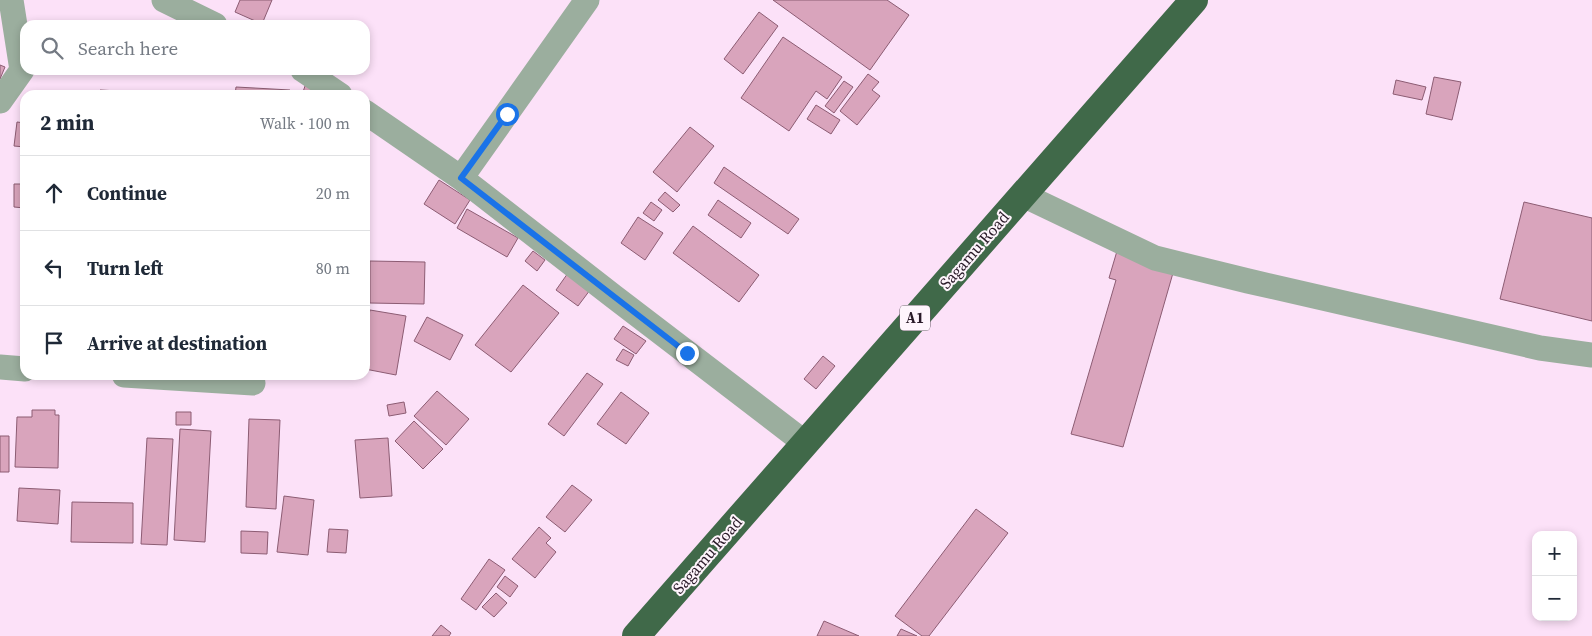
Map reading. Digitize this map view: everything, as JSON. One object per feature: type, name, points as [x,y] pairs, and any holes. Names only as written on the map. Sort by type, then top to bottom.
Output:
[{"type":"highway","name":"Sagamu Road","points":[[636,636],[1194,0]]},
{"type":"street","points":[[11,0],[20,57]]},
{"type":"street","points":[[164,0],[205,20]]},
{"type":"street","points":[[461,178],[587,0]]},
{"type":"street","points":[[0,101],[20,73]]},
{"type":"street","points":[[310,75],[333,90]]},
{"type":"street","points":[[370,115],[461,178],[805,443]]},
{"type":"street","points":[[1023,195],[1155,258],[1540,348],[1592,355]]},
{"type":"street","points":[[0,366],[20,368]]},
{"type":"street","points":[[205,380],[253,383]]},
{"type":"building","points":[[240,0],[272,0],[264,20],[253,20],[235,12]]},
{"type":"building","points":[[773,0],[887,0],[909,15],[870,70]]},
{"type":"building","points":[[759,12],[778,26],[743,74],[724,59]]},
{"type":"building","points":[[783,37],[842,77],[827,99],[816,91],[789,131],[741,98]]},
{"type":"building","points":[[0,65],[5,67],[0,79]]},
{"type":"building","points":[[868,74],[879,82],[872,90],[880,96],[857,125],[840,111]]},
{"type":"building","points":[[1434,77],[1461,82],[1452,120],[1426,114]]},
{"type":"building","points":[[1396,80],[1426,87],[1422,100],[1393,94]]},
{"type":"building","points":[[844,81],[853,87],[834,113],[825,106]]},
{"type":"building","points":[[306,83],[319,90],[304,90]]},
{"type":"building","points":[[236,87],[290,90],[236,90]]},
{"type":"building","points":[[816,105],[840,120],[831,134],[807,119]]},
{"type":"building","points":[[17,122],[20,122],[20,147],[14,146]]},
{"type":"building","points":[[690,127],[714,146],[677,192],[653,172]]},
{"type":"building","points":[[724,167],[799,219],[788,234],[714,183]]},
{"type":"building","points":[[439,180],[470,200],[455,224],[424,204]]},
{"type":"building","points":[[14,184],[20,184],[20,208],[14,207]]},
{"type":"building","points":[[665,192],[680,205],[673,212],[658,200]]},
{"type":"building","points":[[718,200],[751,223],[741,238],[708,215]]},
{"type":"building","points":[[651,202],[662,210],[654,221],[643,213]]},
{"type":"building","points":[[1524,202],[1592,218],[1592,321],[1500,299]]},
{"type":"building","points":[[467,209],[518,238],[507,257],[457,228]]},
{"type":"building","points":[[638,217],[663,233],[645,260],[621,243]]},
{"type":"building","points":[[693,226],[759,275],[739,302],[673,253]]},
{"type":"building","points":[[533,251],[545,260],[537,271],[525,261]]},
{"type":"building","points":[[1117,251],[1175,266],[1123,447],[1071,434],[1116,280],[1109,278]]},
{"type":"building","points":[[370,261],[425,262],[424,304],[370,303]]},
{"type":"building","points":[[568,273],[590,290],[578,306],[556,290]]},
{"type":"building","points":[[523,285],[559,313],[511,372],[475,345]]},
{"type":"building","points":[[370,310],[406,316],[396,375],[370,370]]},
{"type":"building","points":[[427,317],[463,335],[450,360],[414,341]]},
{"type":"building","points":[[623,326],[646,341],[636,354],[614,339]]},
{"type":"building","points":[[623,349],[634,355],[628,366],[616,360]]},
{"type":"building","points":[[823,356],[835,366],[816,389],[804,379]]},
{"type":"building","points":[[587,373],[603,384],[564,436],[548,424]]},
{"type":"building","points":[[437,391],[469,419],[446,445],[414,416]]},
{"type":"building","points":[[621,392],[649,413],[626,444],[597,424]]},
{"type":"building","points":[[404,402],[406,413],[389,416],[387,405]]},
{"type":"building","points":[[32,410],[55,410],[55,415],[59,415],[58,468],[15,467],[17,417],[32,417]]},
{"type":"building","points":[[176,412],[191,412],[191,425],[176,425]]},
{"type":"building","points":[[249,419],[280,420],[276,509],[246,507]]},
{"type":"building","points":[[414,421],[443,449],[423,469],[395,441]]},
{"type":"building","points":[[180,429],[211,431],[205,542],[174,540]]},
{"type":"building","points":[[0,436],[9,436],[9,472],[0,472]]},
{"type":"building","points":[[147,438],[173,439],[167,545],[141,544]]},
{"type":"building","points":[[388,438],[392,496],[360,498],[355,440]]},
{"type":"building","points":[[572,485],[592,500],[565,532],[546,517]]},
{"type":"building","points":[[19,488],[60,490],[58,524],[17,521]]},
{"type":"building","points":[[284,496],[314,500],[308,555],[277,552]]},
{"type":"building","points":[[72,502],[133,503],[133,543],[71,542]]},
{"type":"building","points":[[976,509],[1008,533],[929,636],[922,636],[895,616]]},
{"type":"building","points":[[539,527],[551,538],[546,543],[556,552],[535,578],[512,559]]},
{"type":"building","points":[[329,529],[348,530],[346,553],[327,552]]},
{"type":"building","points":[[241,531],[268,532],[267,554],[241,553]]},
{"type":"building","points":[[489,559],[505,570],[476,610],[461,599]]},
{"type":"building","points":[[505,576],[518,586],[510,597],[497,587]]},
{"type":"building","points":[[496,593],[507,603],[494,617],[482,607]]},
{"type":"building","points":[[824,621],[859,636],[817,636]]},
{"type":"building","points":[[441,625],[451,633],[449,636],[432,636]]},
{"type":"building","points":[[901,629],[917,636],[897,636]]},
{"type":"route","points":[[507,114],[461,178],[687,353]]}]
